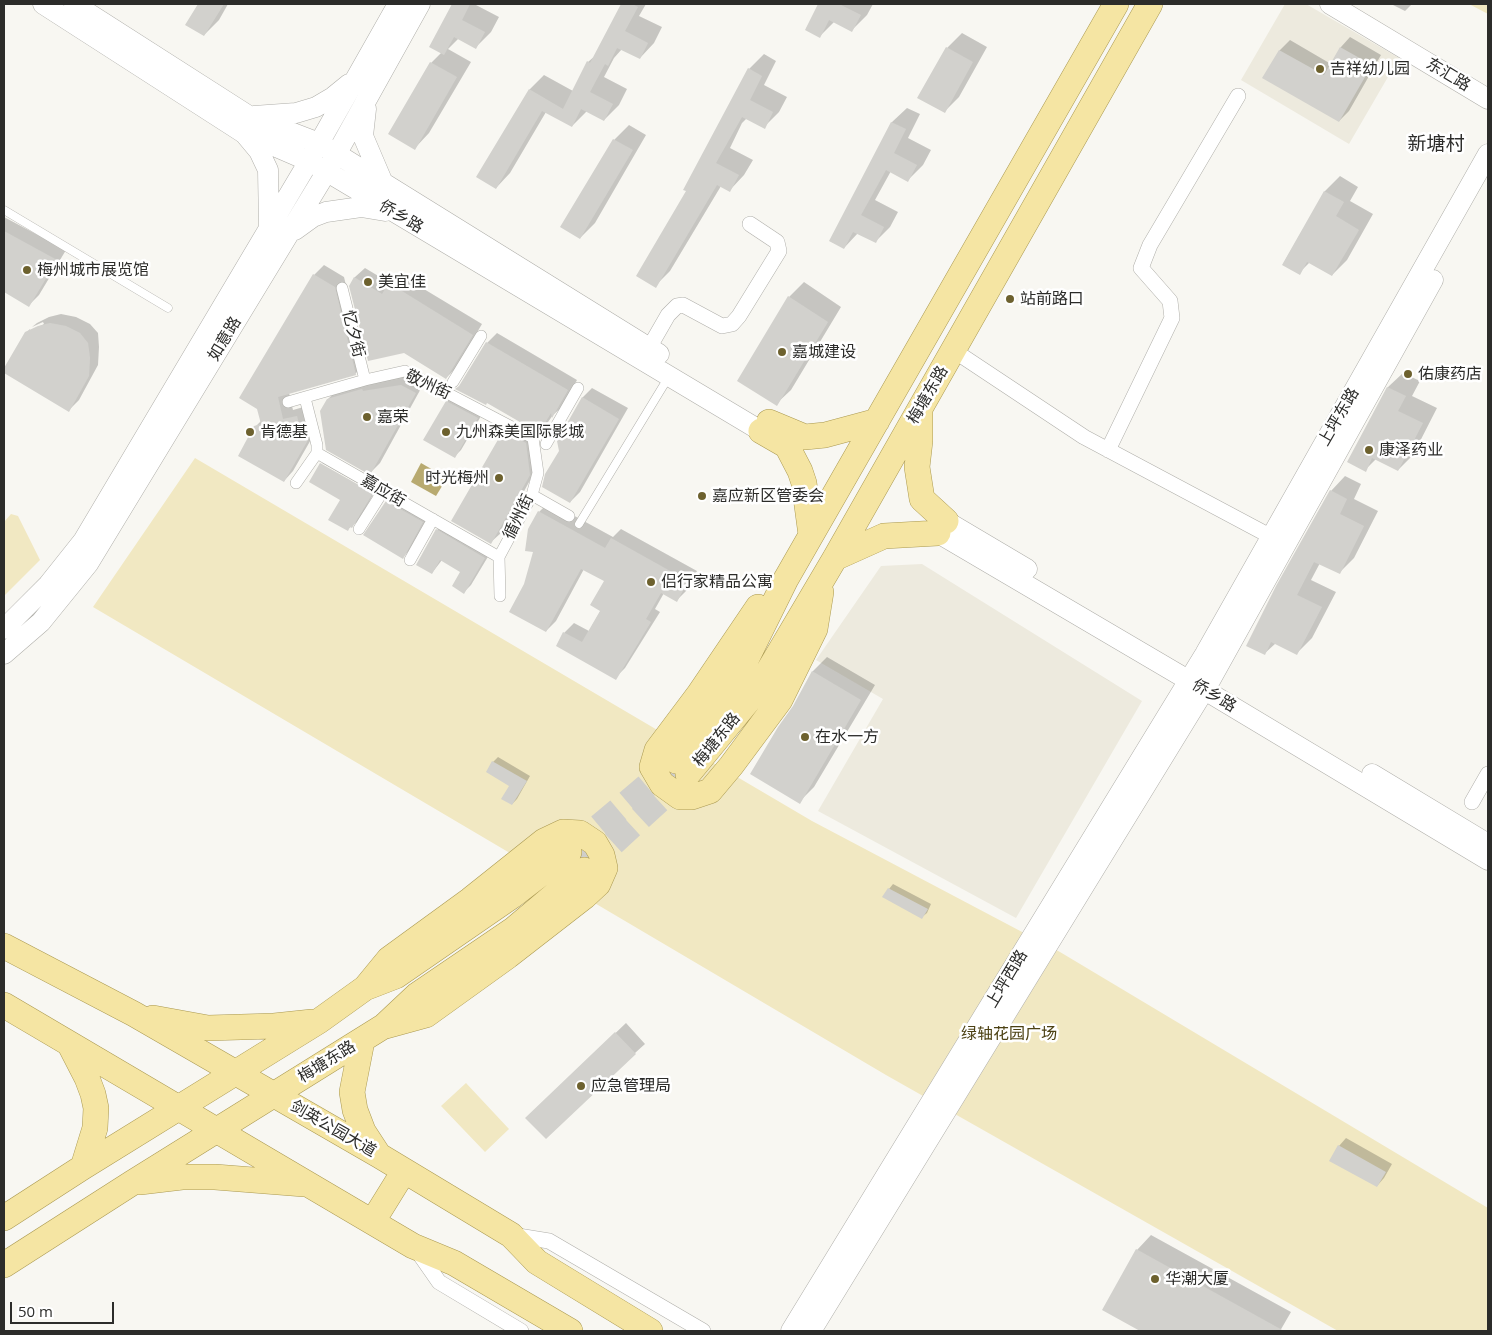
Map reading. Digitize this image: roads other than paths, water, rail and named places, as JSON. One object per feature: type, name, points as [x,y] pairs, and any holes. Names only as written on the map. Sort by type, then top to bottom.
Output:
[{"type":"main road","name":"梅塘东路","points":[[1116,4],[786,579],[740,672],[682,768],[757,690],[822,581],[1150,4]]},
{"type":"main road","points":[[835,558],[884,536],[942,527],[922,498],[917,467],[920,442],[920,408]]},
{"type":"main road","points":[[765,426],[805,437],[825,436],[877,421]]},
{"type":"main road","points":[[765,426],[787,446],[800,471],[804,483],[811,535]]},
{"type":"main road","points":[[786,579],[758,607],[657,750],[652,767],[662,784],[680,797],[692,797],[710,791],[780,700],[815,629],[822,581]]},
{"type":"main road","points":[[365,988],[388,958],[470,900],[544,841],[563,832],[580,833],[595,843],[602,855],[605,868],[598,884],[584,897],[508,956],[426,1015],[384,1026]]},
{"type":"main road","name":"梅塘东路","points":[[4,1218],[83,1167],[319,1022],[365,988],[396,976],[512,896],[577,861],[514,929],[417,996],[384,1026],[132,1183],[5,1267]]},
{"type":"main road","name":"剑英公园大道","points":[[4,946],[134,1014],[380,1156],[511,1235],[537,1262],[650,1331]]},
{"type":"main road","points":[[4,1005],[313,1185],[413,1246],[454,1263],[570,1331]]},
{"type":"main road","points":[[134,1014],[208,1028],[274,1026],[319,1022]]},
{"type":"main road","points":[[362,1041],[352,1092],[355,1110],[364,1131],[380,1156]]},
{"type":"main road","points":[[70,1045],[94,1094],[96,1108],[95,1128],[83,1167]]},
{"type":"main road","points":[[373,1221],[404,1171]]},
{"type":"main road","points":[[132,1183],[182,1177],[215,1176],[313,1185]]},
{"type":"street","name":"侨乡路","points":[[43,4],[309,161],[332,163],[383,183],[648,348],[765,426]]},
{"type":"street","name":"侨乡路","points":[[74,4],[246,124],[319,143],[332,163],[396,214],[669,376],[765,426]]},
{"type":"street","name":"如意路","points":[[4,654],[41,622],[88,564],[278,232],[309,161],[398,4]]},
{"type":"street","name":"如意路","points":[[4,628],[48,585],[83,541],[278,232],[332,163],[420,4]]},
{"type":"street","name":"东汇路","points":[[1330,4],[1488,99]]},
{"type":"street","points":[[354,80],[333,97],[316,107],[246,124],[268,170],[278,232],[326,212],[361,207],[396,214]]},
{"type":"street","points":[[369,96],[363,136],[383,183]]},
{"type":"street","points":[[1108,450],[1172,318],[1170,301],[1141,268],[1150,245],[1238,96]]},
{"type":"street","name":"上坪东路","points":[[1200,680],[1488,154]]},
{"type":"street","name":"上坪东路","points":[[1200,680],[1488,180]]},
{"type":"street","points":[[648,348],[668,315],[677,306],[683,305],[722,326],[732,324],[739,316],[779,251],[777,242],[750,224]]},
{"type":"street","name":"忆夕街","points":[[342,288],[365,380]]},
{"type":"street","points":[[453,382],[481,336]]},
{"type":"street","points":[[953,350],[1084,437],[1268,535]]},
{"type":"street","name":"敬州街","points":[[288,402],[365,380],[405,371],[532,438]]},
{"type":"street","points":[[546,444],[578,388]]},
{"type":"street","points":[[296,483],[317,453],[317,445],[305,398]]},
{"type":"street","name":"循州街","points":[[500,596],[499,557],[532,495],[538,474],[532,438]]},
{"type":"street","name":"嘉应街","points":[[317,453],[499,557]]},
{"type":"street","points":[[359,529],[383,491]]},
{"type":"street","points":[[532,495],[569,516]]},
{"type":"street","points":[[410,560],[433,519]]},
{"type":"street","name":"侨乡路","points":[[942,527],[1200,680],[1488,844]]},
{"type":"street","name":"侨乡路","points":[[1200,680],[1488,860]]},
{"type":"street","name":"上坪西路","points":[[799,1331],[1200,680]]},
{"type":"street","points":[[1472,802],[1488,774]]},
{"type":"street","points":[[511,1235],[549,1240],[703,1331]]},
{"type":"street","points":[[413,1246],[439,1282],[521,1331]]},
{"type":"lane","points":[[4,210],[168,308]]},
{"type":"lane","points":[[579,524],[669,376]]},
{"type":"tunnel","points":[[571,850],[674,763]]},
{"type":"tunnel","points":[[586,868],[687,775]]},
{"type":"place","name":"吉祥幼儿园","points":[[1320,69]]},
{"type":"place","name":"梅州城市展览馆","points":[[27,270]]},
{"type":"place","name":"美宜佳","points":[[368,282]]},
{"type":"place","name":"站前路口","points":[[1010,299]]},
{"type":"place","name":"嘉城建设","points":[[782,352]]},
{"type":"place","name":"佑康药店","points":[[1408,374]]},
{"type":"place","name":"嘉荣","points":[[367,417]]},
{"type":"place","name":"肯德基","points":[[250,432]]},
{"type":"place","name":"九州森美国际影城","points":[[446,432]]},
{"type":"place","name":"康泽药业","points":[[1369,450]]},
{"type":"place","name":"时光梅州","points":[[499,478]]},
{"type":"place","name":"嘉应新区管委会","points":[[702,496]]},
{"type":"place","name":"侣行家精品公寓","points":[[651,582]]},
{"type":"place","name":"在水一方","points":[[805,737]]},
{"type":"place","name":"应急管理局","points":[[581,1086]]},
{"type":"place","name":"华潮大厦","points":[[1155,1279]]},
{"type":"district","name":"新塘村","points":[[1436,145]]},
{"type":"park label","name":"绿轴花园广场","points":[[1009,1034]]}]
